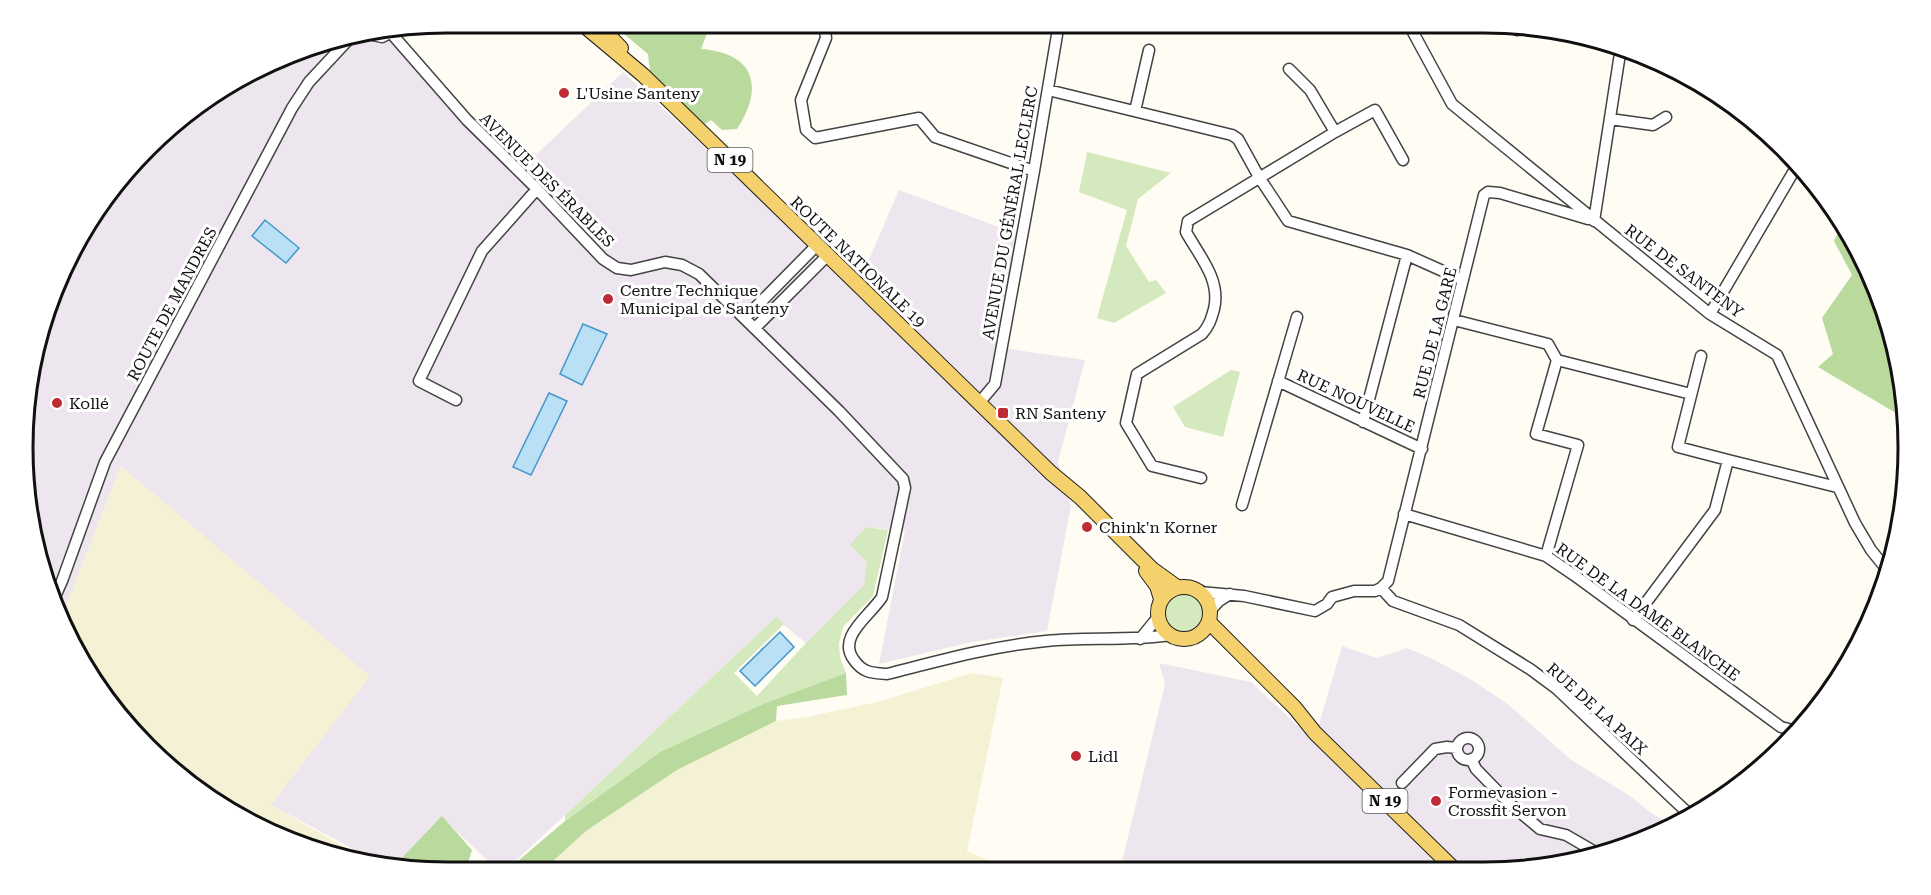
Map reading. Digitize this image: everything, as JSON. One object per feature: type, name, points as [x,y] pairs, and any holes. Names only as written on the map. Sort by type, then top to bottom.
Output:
[{"type":"main road","name":"ROUTE NATIONALE 19","points":[[594,33],[643,75],[1051,473],[1080,497],[1152,568],[1177,587]]},
{"type":"main road","name":"ROUTE NATIONALE 19","points":[[607,33],[643,75]]},
{"type":"main road","name":"ROUTE NATIONALE 19","points":[[1051,473],[1065,492],[1148,573],[1157,586],[1161,599]]},
{"type":"main road","points":[[1177,587],[1186,587],[1200,592],[1208,602],[1209,616],[1198,635],[1190,639],[1181,639],[1171,635],[1161,626],[1158,617],[1161,599],[1177,587]]},
{"type":"main road","name":"N 19","points":[[1209,616],[1295,708],[1316,734]]},
{"type":"main road","name":"N 19","points":[[1198,635],[1217,642],[1224,648],[1279,704],[1316,734],[1447,862]]},
{"type":"street","points":[[825,33],[826,38],[801,100],[806,130],[814,138],[920,118],[935,137],[1034,171]]},
{"type":"street","name":"AVENUE DU GÉNÉRAL LECLERC","points":[[979,403],[995,384],[1057,33]]},
{"type":"street","name":"RUE DE SANTENY","points":[[1414,33],[1452,104],[1710,314],[1777,355],[1836,487],[1870,550],[1881,563]]},
{"type":"street","name":"AVENUE DES ÉRABLES","points":[[395,37],[467,120],[603,259],[617,268],[631,270],[665,262],[682,266],[699,274],[839,411],[903,479],[905,488],[882,597],[855,628],[850,639],[849,648],[852,658],[860,668],[869,674],[887,674],[1015,645],[1080,639],[1140,639]]},
{"type":"street","name":"ROUTE DE MANDRES","points":[[58,589],[105,462],[290,112],[309,82],[342,47]]},
{"type":"street","points":[[1135,111],[1149,50]]},
{"type":"street","points":[[1594,221],[1620,56]]},
{"type":"street","points":[[1289,69],[1310,90],[1335,132]]},
{"type":"street","points":[[1048,90],[1232,135],[1238,139],[1287,220],[1407,255],[1463,280]]},
{"type":"street","points":[[1201,478],[1152,466],[1126,423],[1137,374],[1202,334],[1210,326],[1216,299],[1216,287],[1186,232],[1188,221],[1375,110],[1403,160]]},
{"type":"street","points":[[1610,118],[1653,125],[1666,117]]},
{"type":"street","points":[[1710,314],[1793,172]]},
{"type":"street","points":[[456,400],[419,381],[482,251],[537,189]]},
{"type":"street","name":"RUE DE LA GARE","points":[[1381,588],[1388,580],[1484,195],[1488,192],[1500,193],[1594,221]]},
{"type":"street","points":[[745,318],[817,245]]},
{"type":"street","points":[[755,328],[828,255]]},
{"type":"street","points":[[1363,422],[1407,255]]},
{"type":"street","points":[[1242,505],[1297,317]]},
{"type":"street","points":[[1454,320],[1548,344],[1557,360],[1536,434],[1578,445],[1546,556]]},
{"type":"street","points":[[1701,356],[1678,447],[1836,487]]},
{"type":"street","points":[[1557,360],[1691,394]]},
{"type":"street","name":"RUE NOUVELLE","points":[[1278,381],[1422,449]]},
{"type":"street","points":[[1634,620],[1715,510],[1728,460]]},
{"type":"street","name":"RUE DE LA DAME BLANCHE","points":[[1404,514],[1546,556],[1781,727],[1788,729]]},
{"type":"street","points":[[1200,592],[1230,594],[1315,611],[1327,604],[1332,597],[1354,591],[1375,591],[1381,588]]},
{"type":"street","name":"RUE DE LA PAIX","points":[[1381,588],[1393,601],[1459,626],[1530,669],[1557,689],[1684,810]]},
{"type":"street","points":[[1209,616],[1219,600],[1230,594]]},
{"type":"street","points":[[1140,639],[1158,617]]},
{"type":"street","points":[[1140,639],[1171,635]]},
{"type":"street","points":[[1463,739],[1473,740],[1479,748],[1477,755],[1471,759],[1461,758],[1457,748],[1458,743],[1463,739]]},
{"type":"street","points":[[1402,783],[1435,749],[1457,748]]},
{"type":"street","points":[[1471,759],[1476,769],[1509,803],[1540,829],[1566,835],[1589,848]]},
{"type":"shaded area","points":[[394,37],[519,171],[623,72],[857,287],[899,190],[1020,235],[1003,348],[1085,360],[1058,462],[1071,506],[1047,631],[972,642],[879,664],[905,531],[866,527],[865,585],[806,643],[775,618],[515,862],[489,862],[442,817],[401,859],[359,852],[271,805],[121,466],[66,607],[55,581],[41,528],[34,475],[34,420],[47,340],[65,289],[89,240],[119,195],[154,154],[217,103],[264,76],[314,55],[340,47]]},
{"type":"shaded area","points":[[121,466],[370,676],[271,805],[351,850],[314,840],[264,819],[217,792],[174,759],[136,721],[103,678],[76,631],[66,607]]},
{"type":"shaded area","points":[[1342,646],[1377,658],[1407,648],[1470,679],[1509,705],[1570,759],[1664,820],[1591,848],[1511,861],[1122,862],[1165,684],[1159,663],[1251,682],[1314,741]]},
{"type":"shaded area","points":[[972,673],[1003,678],[967,851],[992,862],[552,862],[586,831],[677,770],[776,721],[877,702]]},
{"type":"green space","points":[[623,33],[707,33],[701,49],[733,57],[749,74],[752,86],[751,99],[737,129],[722,130],[711,120],[702,126],[651,81],[648,54]]},
{"type":"green space","points":[[1087,152],[1171,173],[1138,199],[1126,246],[1149,282],[1156,280],[1166,293],[1114,323],[1097,318],[1127,210],[1079,192]]},
{"type":"green space","points":[[1838,233],[1855,264],[1876,314],[1890,367],[1896,413],[1818,367],[1833,354],[1822,318],[1852,275],[1834,241]]},
{"type":"green space","points":[[1231,370],[1240,372],[1223,437],[1185,427],[1173,407]]},
{"type":"green space","points":[[866,527],[888,530],[873,596],[843,627],[839,644],[840,657],[846,673],[765,703],[660,752],[565,821],[565,815],[776,617],[784,624],[734,673],[757,696],[864,585],[867,562],[850,545]]},
{"type":"green space","points":[[1184,594],[1197,600],[1203,613],[1197,626],[1184,632],[1171,626],[1165,613],[1171,600]]},
{"type":"green space","points":[[846,673],[847,695],[777,706],[776,721],[677,770],[586,831],[552,862],[517,862],[565,821],[660,752],[765,703]]},
{"type":"green space","points":[[442,816],[472,850],[468,862],[401,859]]},
{"type":"water","points":[[265,220],[299,248],[286,263],[252,236]]},
{"type":"water","points":[[583,324],[607,334],[582,385],[560,374]]},
{"type":"water","points":[[549,393],[567,401],[531,475],[513,467]]},
{"type":"water","points":[[780,632],[794,647],[755,686],[740,671]]},
{"type":"place","name":"L'Usine Santeny","points":[[564,93]]},
{"type":"place","name":"Centre Technique Municipal de Santeny","points":[[608,299]]},
{"type":"place","name":"Kollé","points":[[57,403]]},
{"type":"place","name":"RN Santeny","points":[[1003,413]]},
{"type":"place","name":"Chink'n Korner","points":[[1087,527]]},
{"type":"place","name":"Lidl","points":[[1076,756]]},
{"type":"place","name":"Formevasion - Crossfit Servon","points":[[1436,801]]}]
